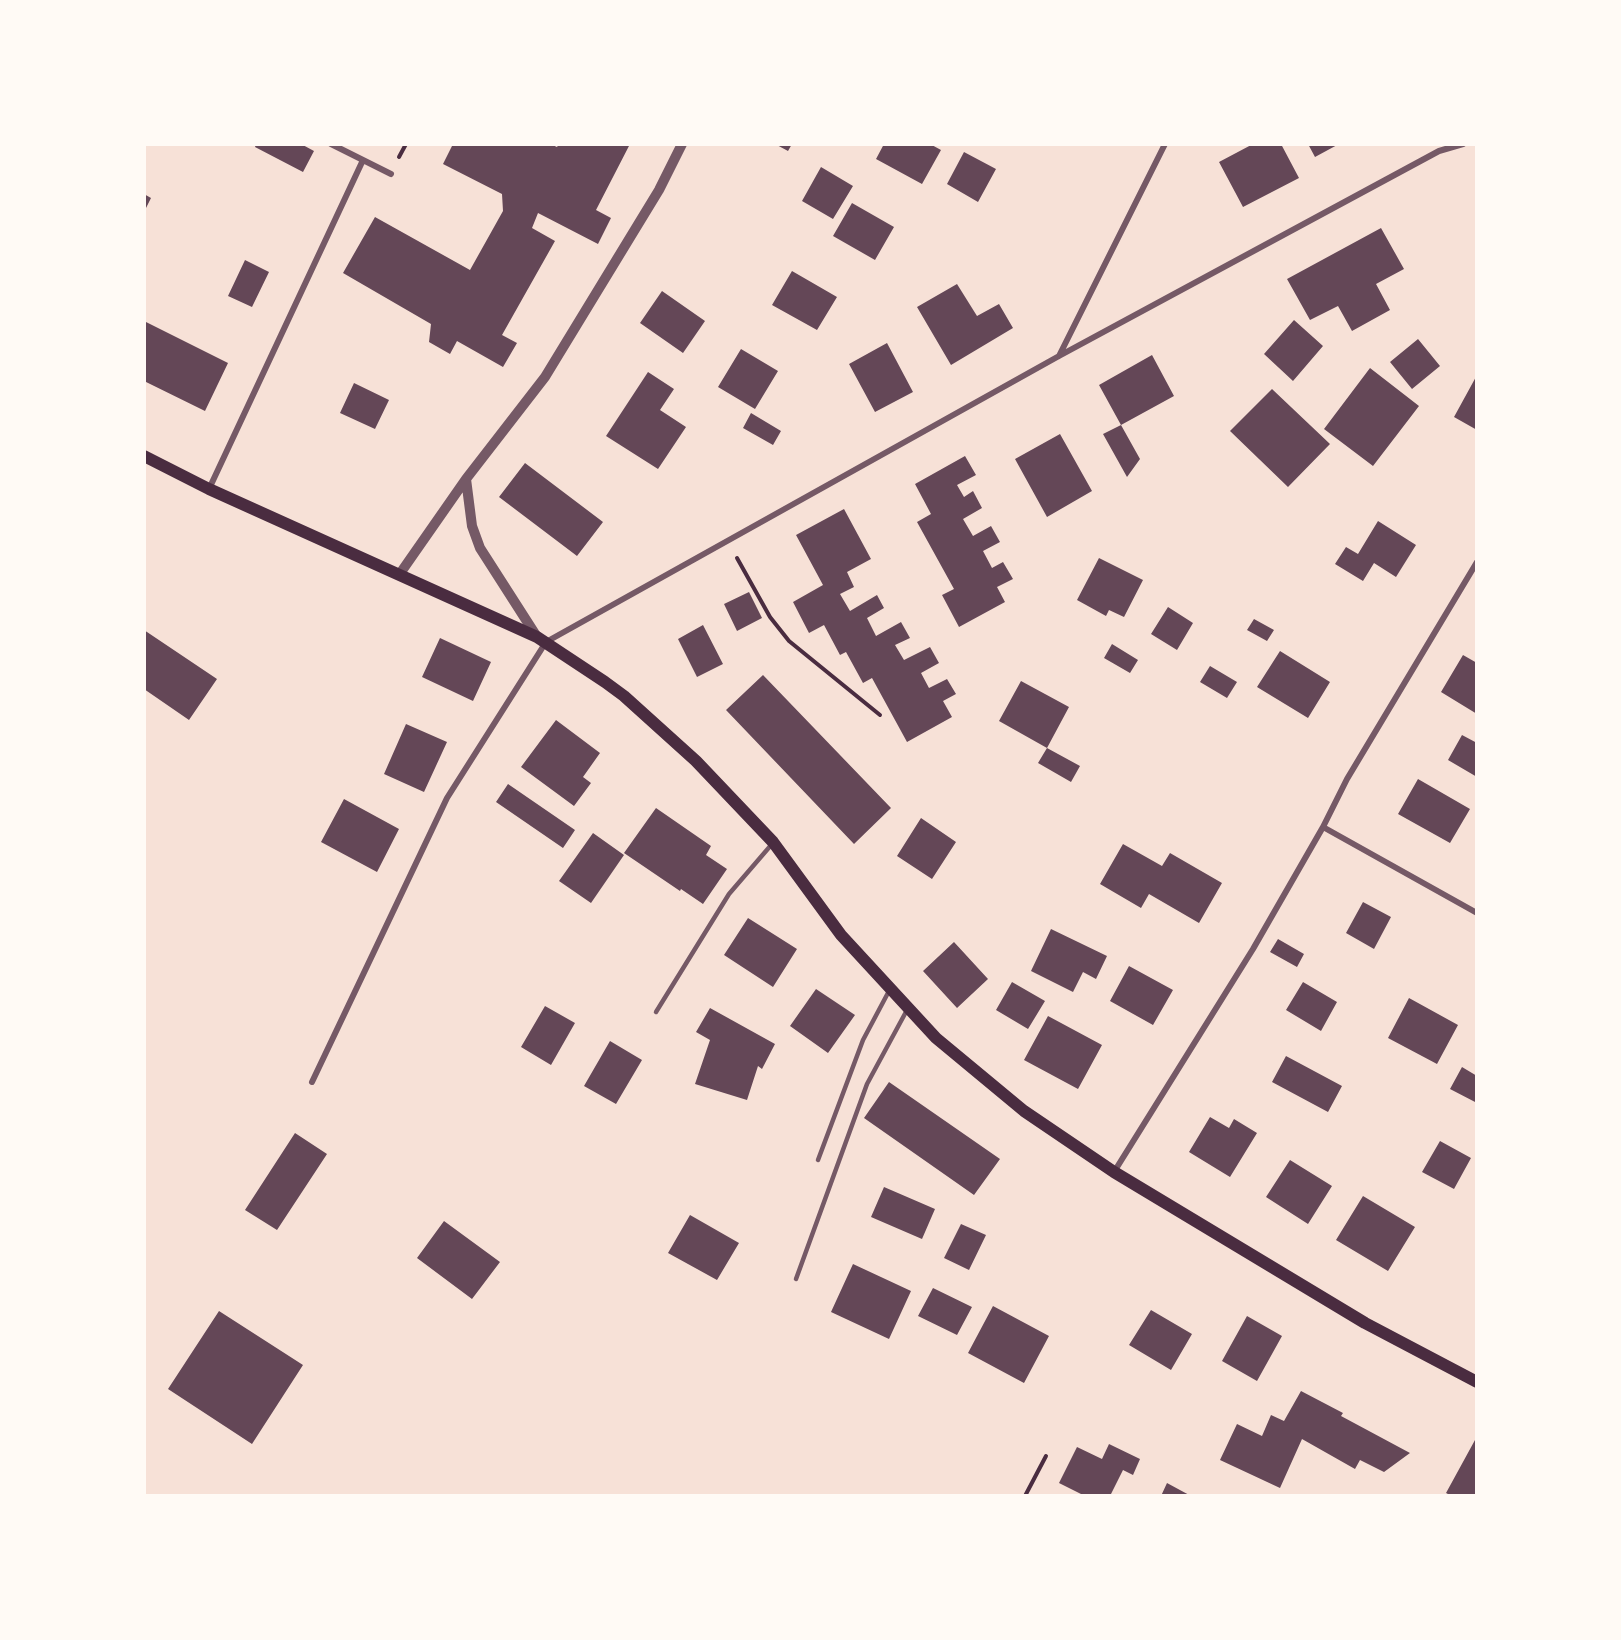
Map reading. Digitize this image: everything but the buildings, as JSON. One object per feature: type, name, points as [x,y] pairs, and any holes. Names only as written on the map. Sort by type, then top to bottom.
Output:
[{"type":"main road","points":[[144,456],[209,489],[542,640],[624,696],[696,761],[774,842],[842,935],[936,1038],[1024,1111],[1114,1172],[1365,1323],[1477,1382]]},
{"type":"street","points":[[331,144],[391,174]]},
{"type":"street","points":[[399,575],[466,479],[545,377],[659,190],[682,144]]},
{"type":"street","points":[[1059,356],[1165,144]]},
{"type":"street","points":[[312,1082],[447,798],[542,640],[1059,356],[1439,151],[1463,144]]},
{"type":"street","points":[[209,489],[363,160]]},
{"type":"street","points":[[466,479],[472,526],[480,548],[542,640]]},
{"type":"street","points":[[1114,1172],[1248,957],[1323,827],[1347,779],[1477,562]]},
{"type":"street","points":[[1323,827],[1477,913]]},
{"type":"lane","points":[[656,1012],[729,894],[774,842]]},
{"type":"lane","points":[[818,1160],[863,1040],[891,989]]},
{"type":"lane","points":[[796,1279],[867,1084],[908,1007]]},
{"type":"path","points":[[727,540],[770,618],[789,641],[880,715]]},
{"type":"path","points":[[1025,1496],[1046,1456]]}]
